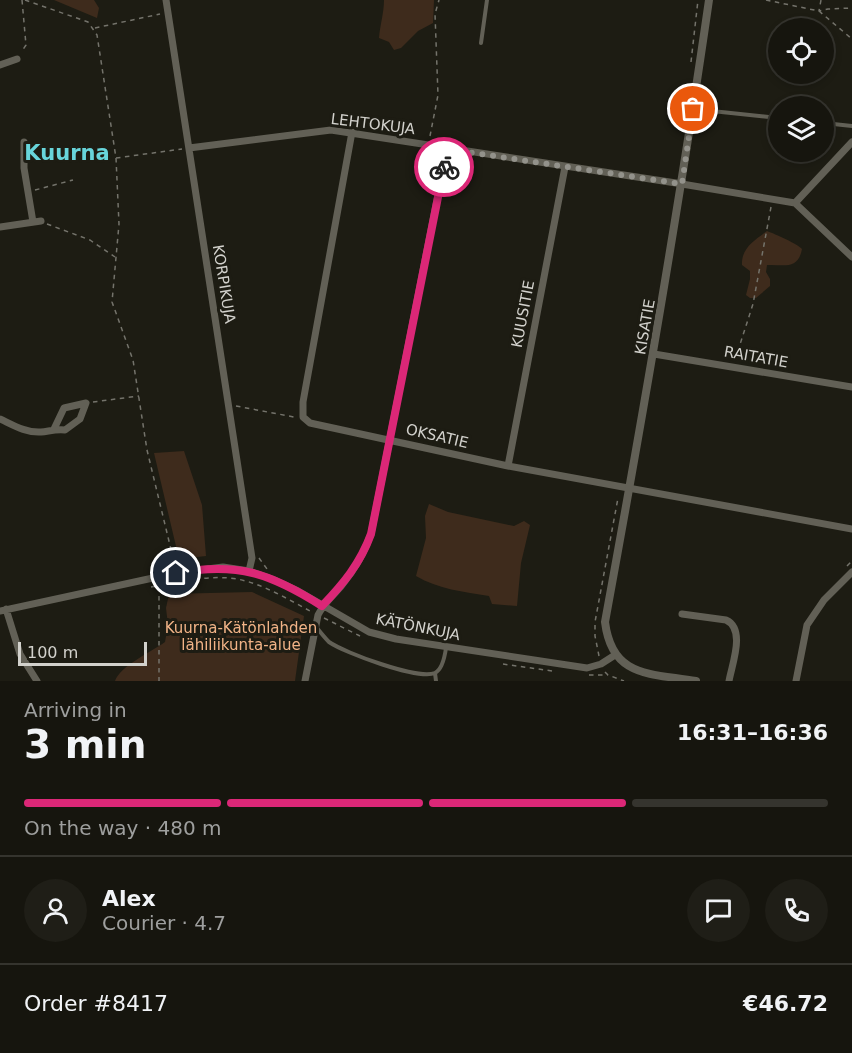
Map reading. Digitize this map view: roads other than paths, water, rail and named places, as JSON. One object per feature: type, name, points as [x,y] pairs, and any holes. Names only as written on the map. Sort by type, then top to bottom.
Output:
[{"type":"street","name":"KORPIKUJA","points":[[166,0],[252,558],[249,571]]},
{"type":"street","name":"KISATIE","points":[[615,655],[608,642],[605,622],[654,354],[709,0]]},
{"type":"street","points":[[0,65],[17,59]]},
{"type":"street","name":"LEHTOKUJA","points":[[189,148],[331,130],[795,203]]},
{"type":"street","name":"OKSATIE","points":[[352,132],[303,402],[303,417],[310,423],[508,466],[852,530]]},
{"type":"street","points":[[0,227],[37,221],[24,168],[24,142]]},
{"type":"street","points":[[852,142],[795,203],[852,257]]},
{"type":"street","points":[[305,681],[318,615],[322,606],[341,586],[363,555],[371,534],[447,149]]},
{"type":"street","name":"KUUSITIE","points":[[508,466],[565,167]]},
{"type":"street","name":"RAITATIE","points":[[654,354],[852,387]]},
{"type":"street","points":[[0,419],[33,432],[65,430],[80,419],[86,403],[64,408],[54,429]]},
{"type":"street","name":"KÄTÖNKUJA","points":[[3,610],[176,573],[223,567],[249,571],[298,591],[369,632],[446,648],[587,668],[601,664],[615,655]]},
{"type":"street","points":[[796,681],[807,625],[824,600],[852,572]]},
{"type":"street","points":[[3,610],[20,654],[37,681]]},
{"type":"street","points":[[682,614],[732,622],[736,629],[736,638],[729,681]]},
{"type":"street","points":[[615,655],[639,671],[696,681]]},
{"type":"lane","points":[[481,43],[487,0]]},
{"type":"lane","points":[[693,109],[768,117]]},
{"type":"lane","points":[[834,124],[852,126]]},
{"type":"lane","points":[[316,628],[330,642],[377,663],[416,672],[435,673]]},
{"type":"lane","points":[[436,681],[435,673],[443,660],[446,648]]},
{"type":"district","name":"Kuurna","points":[[67,153]]},
{"type":"park label","name":"Kuurna-Kätönlahden lähiliikunta-alue","points":[[241,636]]}]
